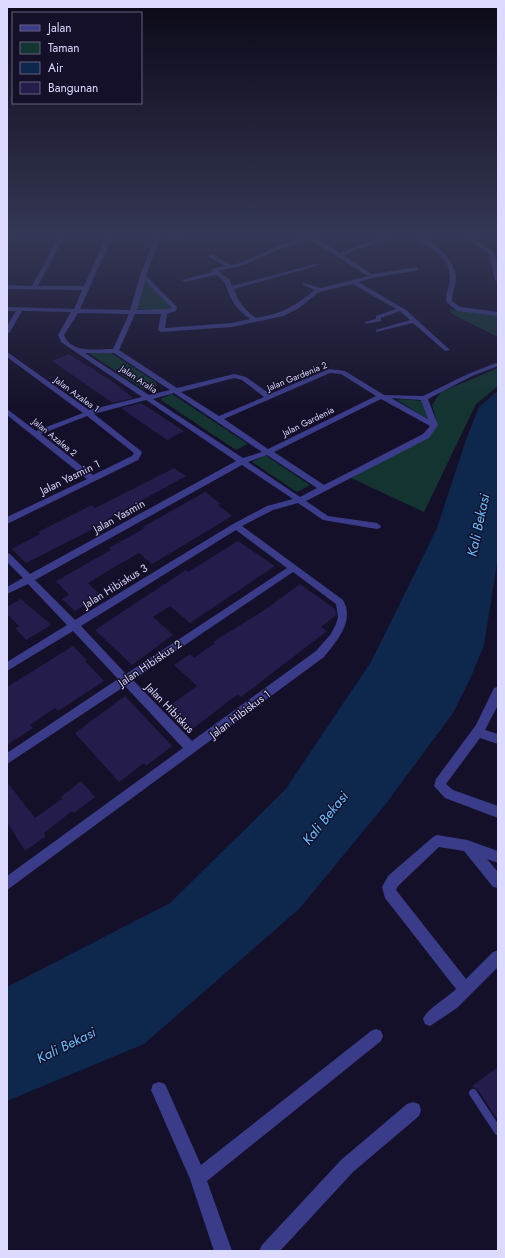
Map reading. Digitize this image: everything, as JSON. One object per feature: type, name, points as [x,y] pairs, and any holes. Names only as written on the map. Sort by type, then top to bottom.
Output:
[{"type":"street","name":"Jalan Aralia","points":[[83,294],[76,310],[61,335],[61,338],[328,519],[377,526]]},
{"type":"street","name":"Jalan Aralia","points":[[138,294],[133,312],[116,351],[324,489]]},
{"type":"street","points":[[7,309],[164,312],[175,309],[160,294]]},
{"type":"street","points":[[232,294],[243,311],[256,321]]},
{"type":"street","points":[[164,312],[161,330],[232,325],[280,315],[305,302],[313,294]]},
{"type":"street","points":[[374,294],[415,320],[447,350]]},
{"type":"street","points":[[449,302],[450,294]]},
{"type":"street","points":[[449,302],[498,308]]},
{"type":"street","points":[[449,302],[458,309],[498,314]]},
{"type":"street","points":[[7,332],[20,309]]},
{"type":"street","points":[[367,323],[379,320],[378,317],[401,310]]},
{"type":"street","points":[[378,331],[415,320]]},
{"type":"street","points":[[79,351],[116,351]]},
{"type":"street","name":"Jalan Azalea 1","points":[[7,354],[137,450]]},
{"type":"street","points":[[381,396],[424,398],[470,375],[498,364]]},
{"type":"street","name":"Jalan Gardenia 2","points":[[218,419],[328,371],[335,370],[343,372],[381,396]]},
{"type":"street","points":[[35,434],[88,413],[234,376],[244,378],[269,397]]},
{"type":"street","points":[[381,396],[434,425]]},
{"type":"street","name":"Jalan Gardenia","points":[[242,460],[268,452],[381,396]]},
{"type":"street","points":[[424,398],[434,425]]},
{"type":"street","name":"Jalan Azalea 2","points":[[7,411],[91,478]]},
{"type":"street","name":"Jalan Hibiskus 3","points":[[7,667],[236,526],[270,508],[301,500],[324,489],[426,436],[434,425]]},
{"type":"street","name":"Jalan Yasmin 1","points":[[7,521],[91,478],[135,458],[138,453],[137,450]]},
{"type":"street","name":"Jalan Yasmin","points":[[7,592],[242,460]]},
{"type":"street","name":"Jalan Hibiskus 1","points":[[7,884],[320,654],[340,628],[343,617],[343,609],[340,602],[236,526]]},
{"type":"street","name":"Jalan Hibiskus","points":[[7,556],[192,749]]},
{"type":"street","name":"Jalan Hibiskus 2","points":[[7,758],[293,568]]},
{"type":"street","points":[[498,691],[491,711],[478,732],[440,783],[440,786],[449,794],[498,812]]},
{"type":"street","points":[[478,732],[498,739]]},
{"type":"street","points":[[466,990],[390,893],[389,886],[392,881],[437,841],[467,846],[498,857]]},
{"type":"street","points":[[467,846],[498,882]]},
{"type":"street","points":[[430,1019],[466,990],[498,958]]},
{"type":"street","points":[[198,1178],[376,1036]]},
{"type":"street","points":[[159,1090],[198,1178],[223,1251]]},
{"type":"street","points":[[268,1251],[347,1166],[413,1110]]},
{"type":"lane","points":[[473,1093],[498,1131]]},
{"type":"green space","points":[[140,294],[158,294],[173,308],[166,311],[136,309]]},
{"type":"green space","points":[[451,309],[498,315],[498,337],[456,316],[450,312]]},
{"type":"green space","points":[[91,352],[111,353],[156,382],[157,386],[149,390],[143,389],[90,354]]},
{"type":"green space","points":[[498,368],[498,386],[476,404],[424,512],[351,478],[430,435],[436,425],[436,418],[432,405],[441,392]]},
{"type":"green space","points":[[172,394],[248,444],[236,450],[161,400],[162,398]]},
{"type":"green space","points":[[397,400],[424,401],[428,417],[426,418]]},
{"type":"green space","points":[[265,455],[310,485],[297,492],[252,462]]},
{"type":"water","name":"Kali Bekasi","points":[[498,391],[497,564],[484,645],[471,677],[453,713],[385,805],[299,909],[144,1044],[7,1101],[7,987],[170,903],[285,790],[371,662],[437,528],[467,437],[479,407]]},
{"type":"building","points":[[69,354],[116,384],[133,398],[113,403],[52,361]]},
{"type":"building","points":[[141,403],[184,431],[167,440],[121,408]]},
{"type":"building","points":[[174,468],[186,476],[108,519],[110,520],[26,563],[12,549],[40,534],[38,532],[92,505],[95,508]]},
{"type":"building","points":[[205,492],[221,504],[218,505],[232,516],[152,564],[139,553],[116,566],[88,583],[101,596],[75,611],[62,599],[69,595],[56,581],[111,550],[109,548],[145,528],[143,527]]},
{"type":"building","points":[[238,541],[275,566],[190,623],[170,606],[153,617],[173,635],[132,665],[95,630],[186,570],[188,572]]},
{"type":"building","points":[[300,584],[335,609],[336,615],[321,627],[327,631],[241,697],[238,694],[190,731],[166,708],[197,686],[174,665],[190,654],[194,658],[215,643],[213,642],[263,611]]},
{"type":"building","points":[[21,599],[51,625],[26,640],[15,628],[19,626],[7,614],[7,607]]},
{"type":"building","points":[[73,646],[104,681],[58,711],[55,708],[30,725],[33,728],[7,745],[7,687]]},
{"type":"building","points":[[125,696],[172,746],[146,766],[144,763],[119,782],[75,733]]},
{"type":"building","points":[[81,781],[95,797],[74,813],[72,811],[44,833],[46,836],[25,851],[7,822],[7,782],[35,818],[62,799],[61,797]]},
{"type":"building","points":[[498,1067],[498,1121],[478,1090],[472,1086]]}]
